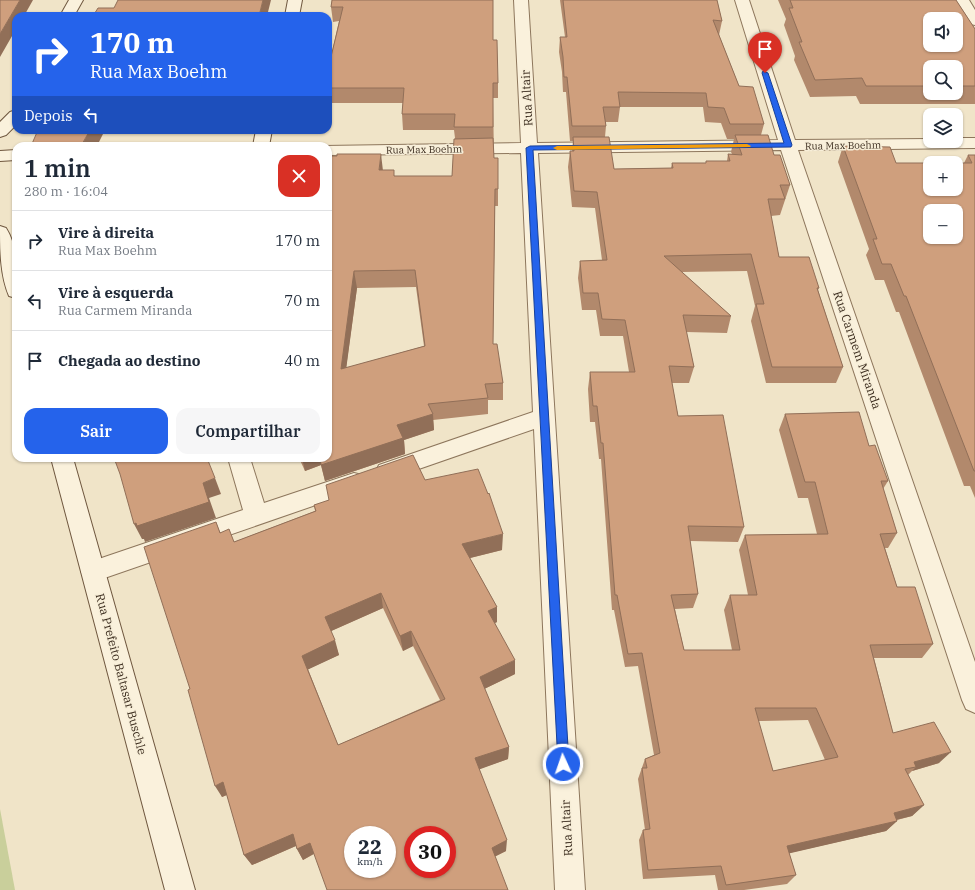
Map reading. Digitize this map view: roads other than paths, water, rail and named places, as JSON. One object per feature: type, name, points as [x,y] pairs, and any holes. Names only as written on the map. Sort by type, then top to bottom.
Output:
[{"type":"street","points":[[69,12],[76,0]]},
{"type":"street","points":[[293,12],[296,0]]},
{"type":"street","name":"Rua Altair","points":[[521,0],[570,890]]},
{"type":"street","name":"Rua Carmem Miranda","points":[[742,0],[788,145],[975,700]]},
{"type":"street","points":[[962,0],[975,21]]},
{"type":"street","points":[[0,132],[12,119]]},
{"type":"street","name":"Rua Max Boehm","points":[[332,150],[975,143]]},
{"type":"street","points":[[0,156],[12,155]]},
{"type":"street","points":[[0,232],[12,276]]},
{"type":"street","points":[[92,571],[544,417]]},
{"type":"street","name":"Rua Prefeito Baltasar Buschle","points":[[63,462],[180,890]]},
{"type":"street","points":[[241,462],[256,516]]}]
